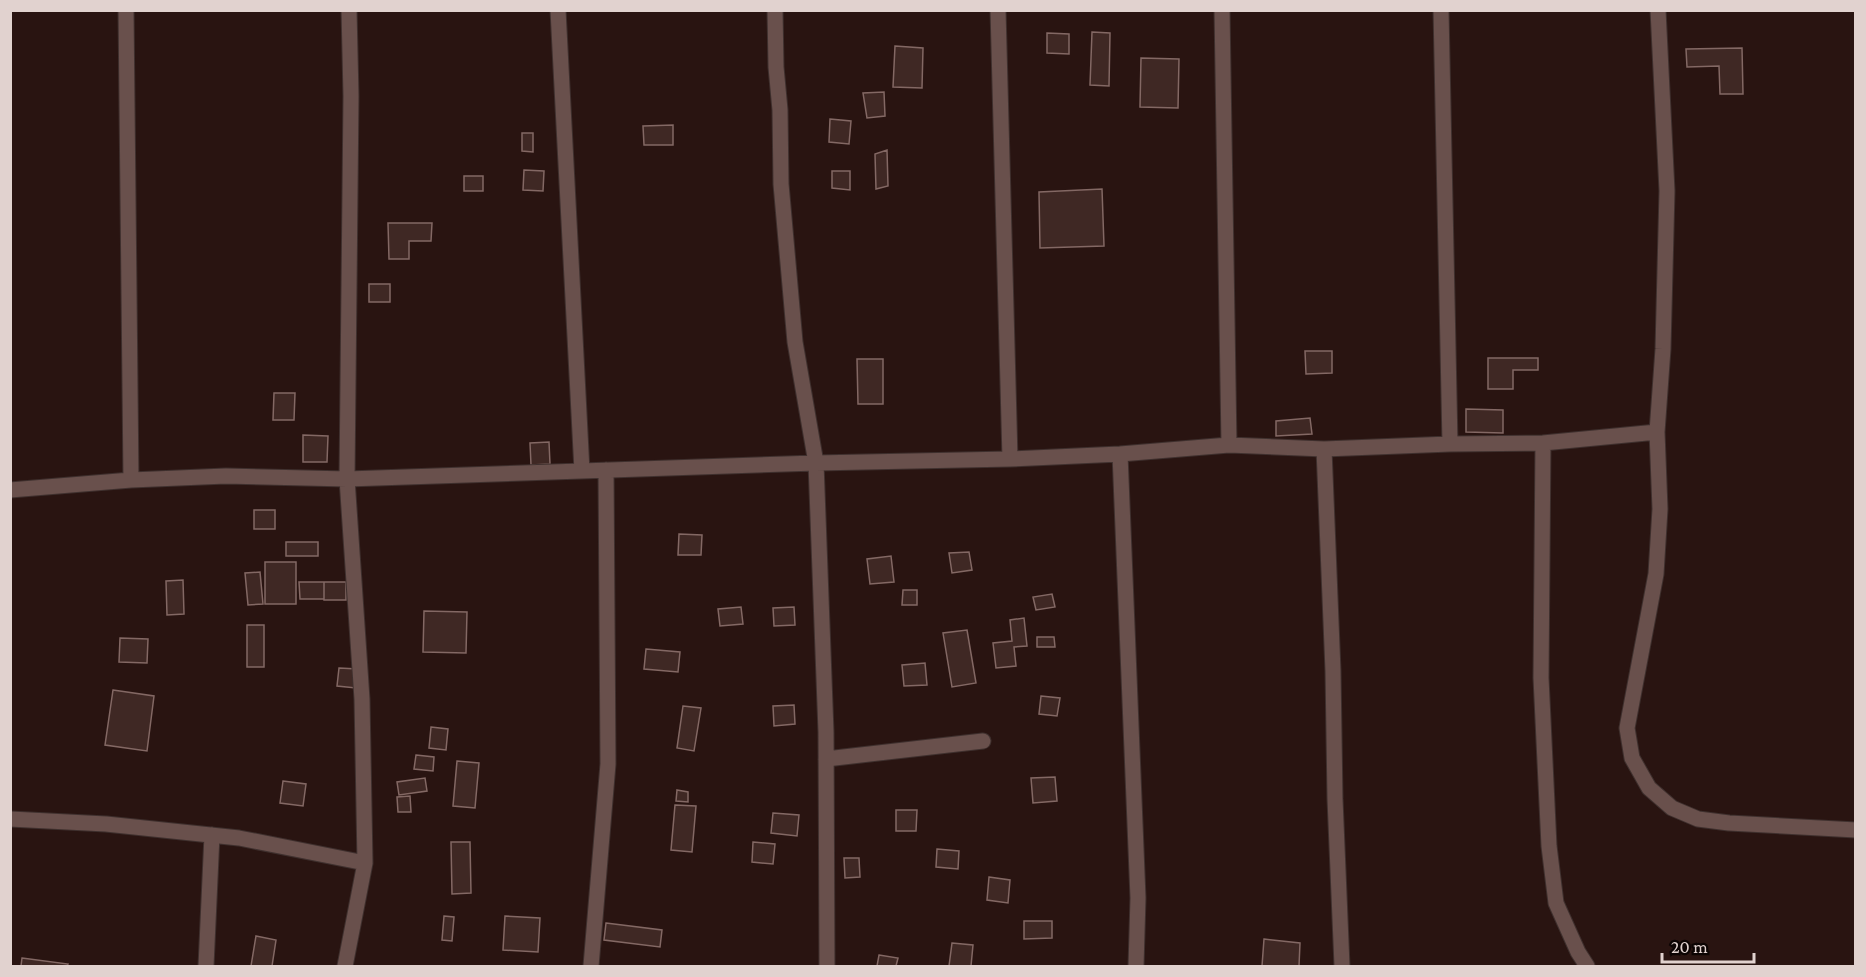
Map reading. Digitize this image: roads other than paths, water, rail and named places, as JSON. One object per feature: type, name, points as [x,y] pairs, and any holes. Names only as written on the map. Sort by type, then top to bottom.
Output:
[{"type":"street","points":[[126,10],[131,480]]},
{"type":"street","points":[[345,966],[365,862],[362,699],[347,479],[351,96],[349,10]]},
{"type":"street","points":[[558,10],[582,471]]},
{"type":"street","points":[[775,10],[782,184],[794,331],[816,463],[826,759],[827,966]]},
{"type":"street","points":[[998,10],[1010,459]]},
{"type":"street","points":[[1222,10],[1229,445]]},
{"type":"street","points":[[1441,10],[1450,444]]},
{"type":"street","points":[[1658,10],[1666,191],[1663,349],[1657,432],[1660,509],[1656,574],[1627,728],[1632,758],[1649,788],[1672,808],[1698,819],[1729,823],[1856,830]]},
{"type":"street","points":[[10,490],[131,480],[225,476],[347,479],[816,463],[1010,459],[1120,454],[1229,445],[1324,449],[1543,443],[1657,432]]},
{"type":"street","points":[[1543,443],[1541,678],[1550,846],[1556,903],[1578,952],[1587,966]]},
{"type":"street","points":[[1324,449],[1342,966]]},
{"type":"street","points":[[1120,454],[1138,898],[1136,966]]},
{"type":"street","points":[[591,966],[608,764],[606,470]]},
{"type":"street","points":[[826,759],[983,741]]},
{"type":"street","points":[[10,819],[106,824],[239,838],[365,862]]},
{"type":"street","points":[[206,966],[212,835]]}]
